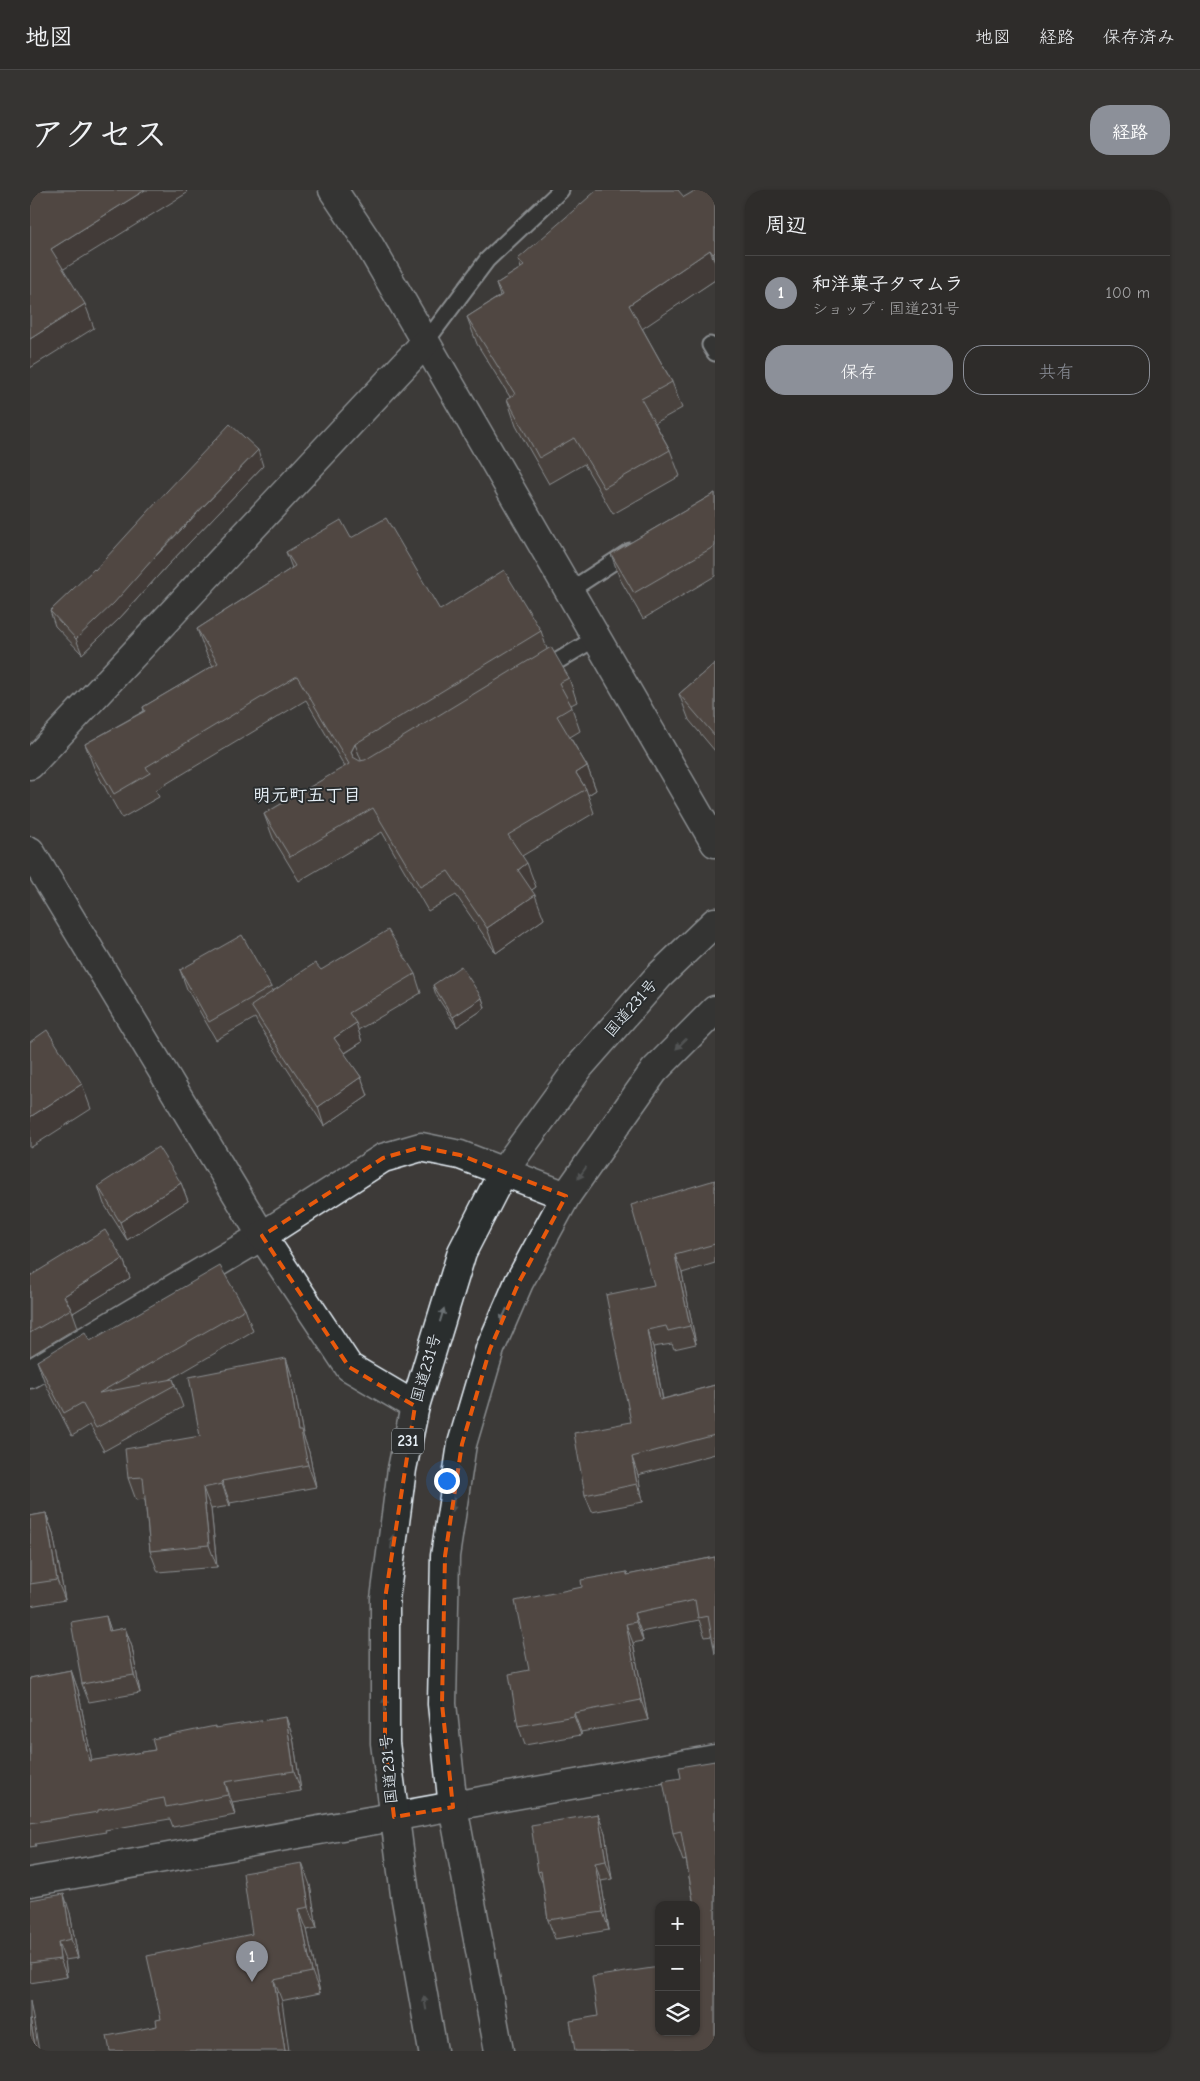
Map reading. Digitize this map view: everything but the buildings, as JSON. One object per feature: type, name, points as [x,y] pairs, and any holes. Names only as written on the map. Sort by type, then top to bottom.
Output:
[{"type":"main road","points":[[333,190],[367,242],[715,844]]},
{"type":"main road","points":[[30,765],[425,343]]},
{"type":"main road","points":[[30,851],[262,1236],[349,1367],[415,1406]]},
{"type":"main road","name":"国道231号","points":[[433,2051],[405,1894],[385,1743],[385,1599],[402,1469],[415,1406],[462,1252],[503,1172],[580,1066],[659,976],[715,922]]},
{"type":"main road","points":[[499,2051],[453,1806],[442,1704],[446,1556],[462,1444],[490,1349],[519,1282],[566,1196],[654,1071],[715,1010]]},
{"type":"main road","points":[[30,1374],[262,1236],[383,1158],[421,1147],[460,1155],[566,1196]]},
{"type":"main road","points":[[30,1882],[715,1759]]},
{"type":"lane","points":[[425,343],[487,260],[561,190]]},
{"type":"lane","points":[[569,591],[642,543]]},
{"type":"lane","points":[[529,679],[596,638]]},
{"type":"highlighted area","points":[[421,1147],[460,1155],[566,1196],[519,1282],[490,1349],[462,1444],[445,1556],[442,1704],[453,1807],[394,1817],[385,1743],[385,1599],[415,1406],[349,1367],[262,1236],[383,1158]]},
{"type":"place","name":"和洋菓子タマムラ","points":[[252,1982]]},
{"type":"district","name":"明元町五丁目","points":[[307,795]]}]
